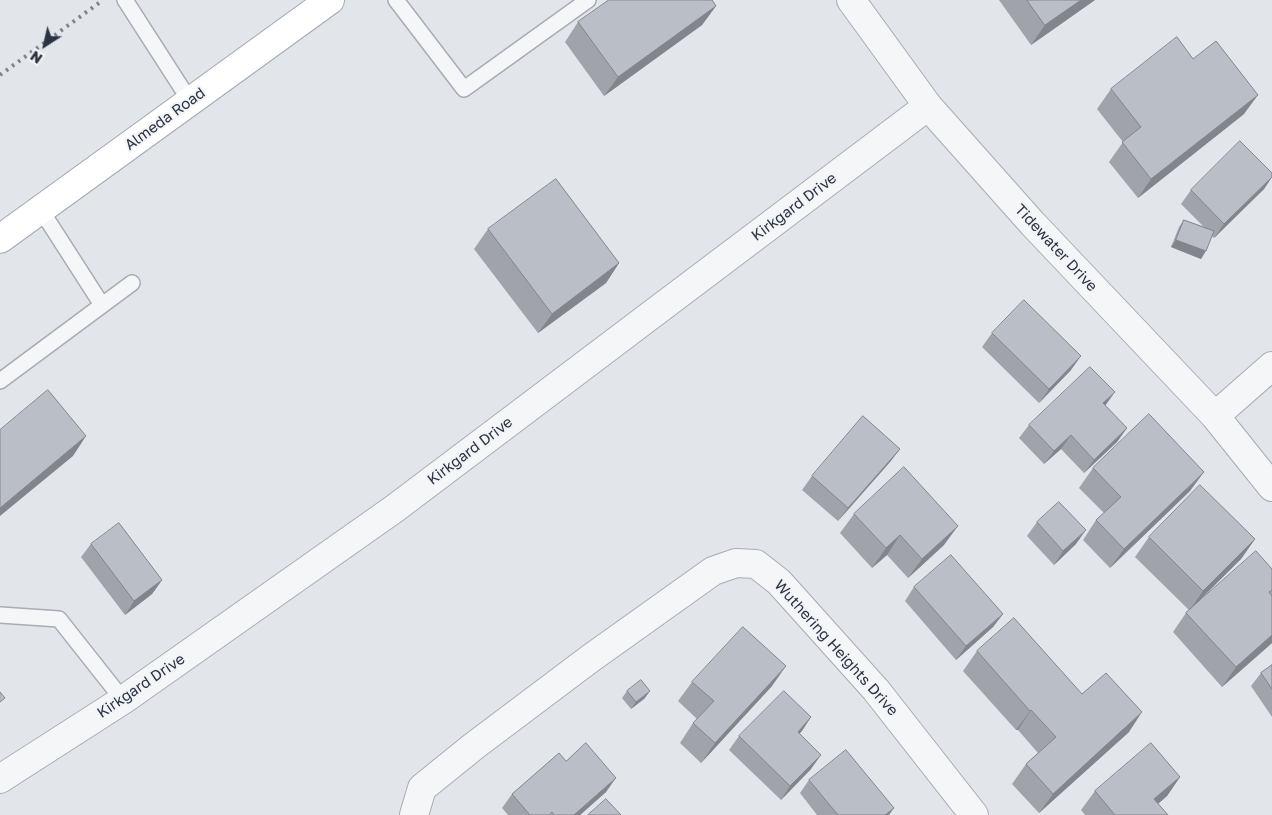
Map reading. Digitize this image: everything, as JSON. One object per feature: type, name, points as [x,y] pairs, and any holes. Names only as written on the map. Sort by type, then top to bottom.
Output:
[{"type":"main road","name":"Almeda Road","points":[[0,239],[330,0]]},
{"type":"street","name":"Tidewater Drive","points":[[851,0],[928,106],[1032,223],[1215,416],[1272,487]]},
{"type":"street","name":"Kirkgard Drive","points":[[0,779],[123,700],[394,509],[928,106]]},
{"type":"street","points":[[1215,416],[1272,366]]},
{"type":"street","name":"Wuthering Heights Drive","points":[[414,815],[422,788],[474,746],[591,658],[713,571],[736,563],[756,564],[779,582],[876,690],[974,815]]},
{"type":"lane","points":[[125,0],[190,101]]},
{"type":"lane","points":[[396,0],[464,88],[588,0]]},
{"type":"lane","points":[[41,210],[102,305]]},
{"type":"lane","points":[[0,381],[132,282]]},
{"type":"lane","points":[[0,615],[59,619],[123,700]]},
{"type":"building","points":[[609,0],[712,0],[716,6],[618,77],[578,22]]},
{"type":"building","points":[[1027,0],[1081,0],[1045,25]]},
{"type":"building","points":[[1177,37],[1193,59],[1216,41],[1258,95],[1151,179],[1122,142],[1141,127],[1111,89]]},
{"type":"building","points":[[1240,141],[1272,173],[1272,177],[1224,224],[1191,190]]},
{"type":"building","points":[[556,179],[619,263],[552,314],[488,229]]},
{"type":"building","points":[[1184,220],[1214,231],[1206,251],[1176,240]]},
{"type":"building","points":[[1024,300],[1081,356],[1049,389],[992,333]]},
{"type":"building","points":[[1090,367],[1115,392],[1103,403],[1127,428],[1094,460],[1071,435],[1054,451],[1029,425]]},
{"type":"building","points":[[48,390],[86,436],[0,508],[0,430]]},
{"type":"building","points":[[1149,414],[1204,472],[1124,549],[1096,520],[1121,497],[1093,468]]},
{"type":"building","points":[[863,416],[900,449],[848,508],[812,476]]},
{"type":"building","points":[[904,467],[958,526],[922,559],[900,535],[886,548],[854,514]]},
{"type":"building","points":[[1200,485],[1255,539],[1203,591],[1149,537]]},
{"type":"building","points":[[1059,502],[1086,530],[1063,551],[1037,522]]},
{"type":"building","points":[[119,523],[162,580],[134,601],[91,544]]},
{"type":"building","points":[[1256,551],[1272,569],[1272,590],[1269,592],[1272,596],[1272,635],[1236,667],[1186,613]]},
{"type":"building","points":[[951,555],[1003,614],[966,646],[914,587]]},
{"type":"building","points":[[1014,618],[1082,694],[1106,673],[1142,712],[1053,794],[1026,764],[1056,737],[1030,711],[977,651]]},
{"type":"building","points":[[743,627],[786,666],[715,743],[693,723],[714,701],[692,682]]},
{"type":"building","points":[[1272,665],[1272,689],[1261,673]]},
{"type":"building","points":[[641,680],[650,691],[636,702],[627,691]]},
{"type":"building","points":[[784,691],[811,717],[798,732],[821,755],[790,786],[739,736]]},
{"type":"building","points":[[0,692],[5,698],[0,702]]},
{"type":"building","points":[[586,743],[616,778],[574,815],[554,815],[552,812],[549,815],[530,815],[512,794],[559,753],[566,761]]},
{"type":"building","points":[[1151,743],[1180,777],[1154,799],[1168,815],[1115,815],[1095,791]]},
{"type":"building","points":[[846,750],[894,808],[885,815],[838,815],[809,780]]},
{"type":"building","points":[[606,799],[621,815],[588,815]]},
{"type":"railway","points":[[0,75],[103,0]]}]
